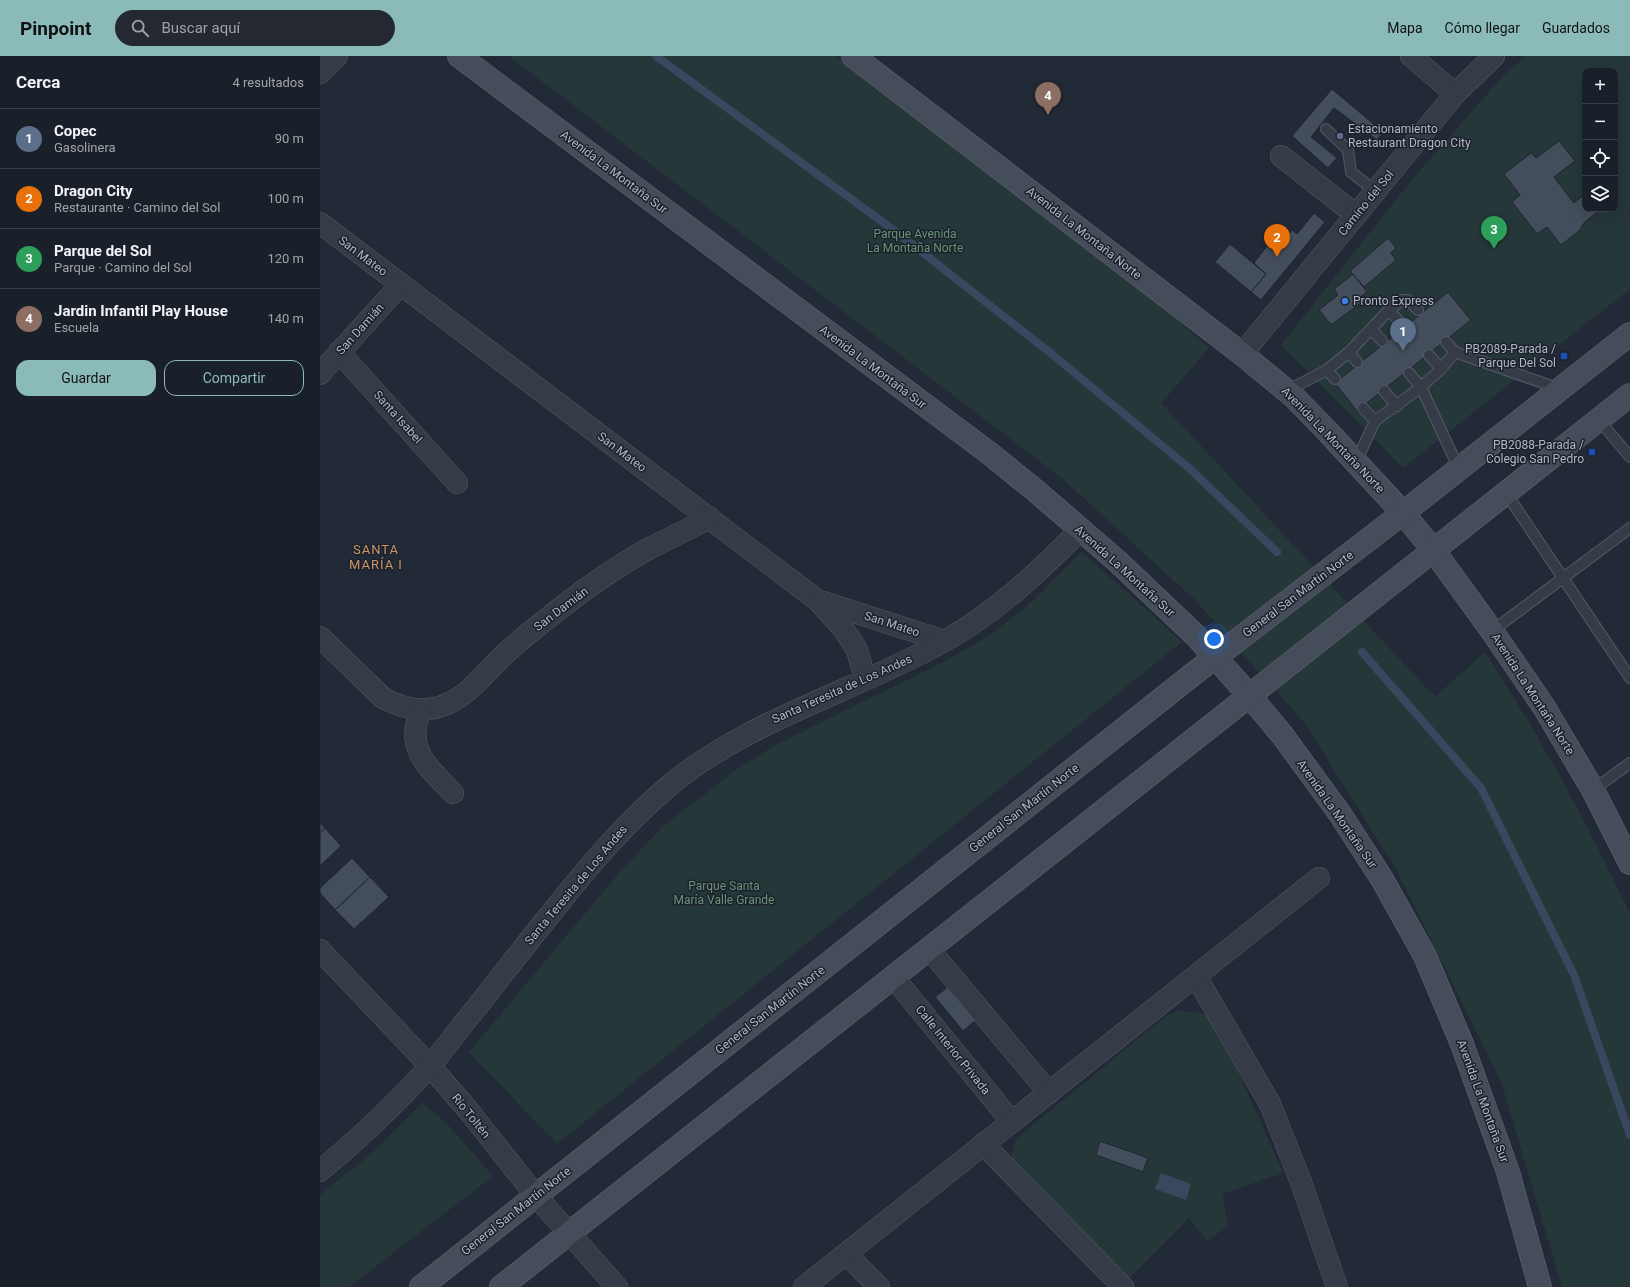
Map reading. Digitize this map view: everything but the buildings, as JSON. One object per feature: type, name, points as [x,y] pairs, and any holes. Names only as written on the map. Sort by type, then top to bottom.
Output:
[{"type":"main road","name":"Avenida La Montaña Sur","points":[[459,56],[989,453],[1036,491],[1117,561],[1169,610],[1215,657],[1249,695],[1283,736],[1340,814],[1382,879],[1425,956],[1462,1044],[1508,1172],[1540,1287]]},
{"type":"main road","name":"Avenida La Montaña Norte","points":[[853,56],[1242,354],[1286,391],[1356,462],[1403,513],[1434,551],[1492,631],[1544,708],[1593,790],[1630,863]]},
{"type":"main road","name":"General San Martín Norte","points":[[421,1287],[1215,657],[1403,513],[1630,334]]},
{"type":"main road","points":[[501,1287],[1630,395]]},
{"type":"street","points":[[320,73],[337,56]]},
{"type":"street","points":[[1411,56],[1455,94]]},
{"type":"street","name":"Camino del Sol","points":[[1242,354],[1455,94],[1494,56]]},
{"type":"street","points":[[1281,156],[1356,215]]},
{"type":"street","name":"San Mateo","points":[[320,223],[817,600],[944,641]]},
{"type":"street","name":"San Damián","points":[[320,374],[400,284]]},
{"type":"street","name":"Santa Isabel","points":[[339,352],[457,483]]},
{"type":"street","name":"San Damián","points":[[320,637],[383,698],[395,705],[421,710],[447,704],[458,698],[506,652],[580,593],[649,549],[710,518]]},
{"type":"street","name":"Santa Teresita de Los Andes","points":[[320,1171],[368,1129],[430,1066],[600,852],[645,807],[688,771],[731,743],[767,723],[902,663],[944,641],[978,620],[1002,601],[1080,530]]},
{"type":"street","points":[[817,600],[843,628],[857,650],[865,679]]},
{"type":"street","points":[[421,710],[415,737],[421,757],[427,766],[453,793]]},
{"type":"street","points":[[804,1287],[1319,878]]},
{"type":"street","points":[[929,949],[1049,1093]]},
{"type":"street","name":"Río Toltén","points":[[320,950],[430,1066],[468,1110],[536,1196],[617,1287]]},
{"type":"street","points":[[1196,976],[1270,1104],[1302,1182],[1337,1287]]},
{"type":"street","name":"Calle Interior Privada","points":[[894,978],[1012,1122]]},
{"type":"street","points":[[983,1144],[1123,1287]]},
{"type":"street","points":[[846,1254],[879,1287]]},
{"type":"lane","points":[[1326,129],[1348,150],[1351,172],[1375,191]]},
{"type":"lane","points":[[1286,391],[1327,370],[1349,352],[1388,310],[1402,300],[1408,300],[1418,310]]},
{"type":"lane","points":[[1388,310],[1402,325]]},
{"type":"lane","points":[[1371,329],[1382,341]]},
{"type":"lane","points":[[1446,342],[1455,352],[1560,389]]},
{"type":"lane","points":[[1349,352],[1357,362]]},
{"type":"lane","points":[[1356,462],[1375,421],[1421,387],[1441,369],[1455,352]]},
{"type":"lane","points":[[1429,355],[1441,369]]},
{"type":"lane","points":[[1327,370],[1335,379]]},
{"type":"lane","points":[[1409,373],[1421,387],[1459,469]]},
{"type":"lane","points":[[1384,391],[1397,406]]},
{"type":"lane","points":[[1363,408],[1375,421]]},
{"type":"lane","points":[[1599,420],[1630,457]]},
{"type":"lane","points":[[1506,493],[1630,678]]},
{"type":"lane","points":[[1492,631],[1630,528]]},
{"type":"lane","points":[[1593,790],[1630,763]]},
{"type":"green space","name":"Parque Avenida La Montaña Norte","points":[[509,56],[836,56],[1145,292],[1209,348],[1161,403],[1435,697],[1485,652],[1527,719],[1566,787],[1630,914],[1630,1287],[1562,1287],[1501,1081],[1395,867],[1304,722],[1195,600],[1064,480]]},
{"type":"green space","points":[[1526,56],[1630,56],[1630,289],[1403,468],[1281,345],[1410,182],[1503,76]]},
{"type":"green space","name":"Parque Santa María Valle Grande","points":[[1082,552],[1182,642],[557,1144],[469,1052],[620,872],[662,827],[736,770],[772,747],[945,661],[987,637],[1027,606]]},
{"type":"green space","points":[[1177,1011],[1213,1014],[1283,1173],[1222,1194],[1228,1226],[1207,1241],[1189,1218],[1128,1279],[1011,1158],[1016,1139],[1166,1016]]},
{"type":"green space","points":[[423,1103],[447,1124],[493,1176],[349,1287],[320,1287],[320,1195],[372,1153]]},
{"type":"water","points":[[1161,1173],[1191,1184],[1186,1200],[1155,1189]]},
{"type":"waterway","points":[[656,56],[899,234],[1053,355],[1189,468],[1277,552]]},
{"type":"waterway","points":[[1362,652],[1481,788],[1574,975],[1630,1135]]},
{"type":"place","name":"Jardin Infantil Play House","points":[[1048,115]]},
{"type":"place","name":"Estacionamiento Restaurant Dragon City","points":[[1340,136]]},
{"type":"place","name":"Parque del Sol","points":[[1494,249]]},
{"type":"place","name":"Dragon City","points":[[1277,257]]},
{"type":"place","name":"Pronto Express","points":[[1345,301]]},
{"type":"place","name":"Copec","points":[[1403,351]]},
{"type":"place","name":"PB2089-Parada / Parque Del Sol","points":[[1564,356]]},
{"type":"place","name":"PB2088-Parada / Colegio San Pedro","points":[[1592,452]]},
{"type":"district","name":"SANTA MARÍA I","points":[[376,556]]}]
